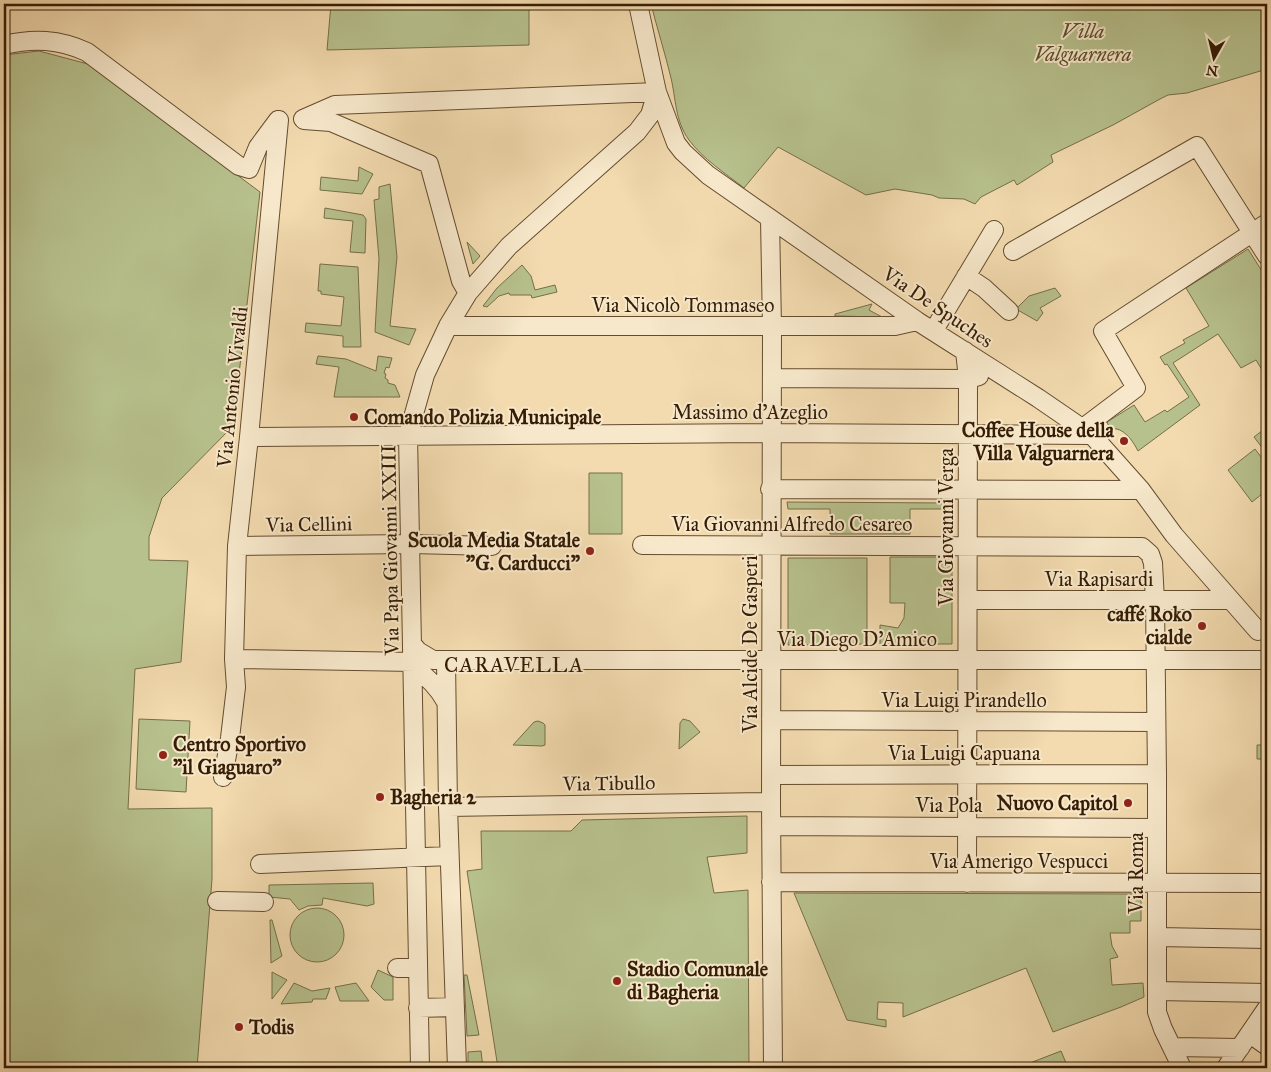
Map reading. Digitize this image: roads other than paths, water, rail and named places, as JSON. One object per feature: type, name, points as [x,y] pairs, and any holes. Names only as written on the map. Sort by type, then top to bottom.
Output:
[{"type":"street","name":"Via De Spuches","points":[[638,4],[657,92],[676,143],[683,152],[708,174],[770,219],[917,321],[934,330],[1088,432],[1141,490],[1174,535],[1230,600],[1263,627]]},
{"type":"street","points":[[4,45],[22,40],[38,40],[72,46],[87,52],[239,166],[249,169],[258,147],[279,120],[303,119],[331,122],[429,164],[461,281],[468,293]]},
{"type":"street","points":[[303,119],[335,104],[657,92]]},
{"type":"street","name":"Via Papa Giovanni XXIII","points":[[420,1068],[408,435],[425,375],[448,326],[468,293],[509,246],[637,132],[650,115],[657,92]]},
{"type":"street","name":"Via Antonio Vivaldi","points":[[223,777],[236,687],[234,659],[237,546],[279,120]]},
{"type":"street","points":[[637,132],[652,131],[660,133],[676,143]]},
{"type":"street","points":[[1013,251],[1197,146],[1260,228],[1267,256]]},
{"type":"street","name":"Via Alcide De Gasperi","points":[[770,219],[772,327],[770,489],[773,1068]]},
{"type":"street","points":[[1088,432],[1136,388],[1103,330],[1260,228]]},
{"type":"street","points":[[934,330],[994,230]]},
{"type":"street","points":[[966,276],[984,288],[1009,311]]},
{"type":"street","name":"Via Nicolò Tommaseo","points":[[448,326],[895,326],[917,321]]},
{"type":"street","name":"Via Giovanni Verga","points":[[965,351],[968,379],[967,883]]},
{"type":"street","points":[[772,378],[968,379],[996,371]]},
{"type":"street","name":"Massimo d'Azeglio","points":[[249,437],[1088,432]]},
{"type":"street","points":[[770,489],[1141,490]]},
{"type":"street","points":[[411,544],[492,546]]},
{"type":"street","name":"Via Cellini","points":[[237,546],[411,544]]},
{"type":"street","name":"Via Giovanni Alfredo Cesareo","points":[[642,545],[1142,547],[1150,554]]},
{"type":"street","name":"Via Roma","points":[[1150,554],[1153,563],[1155,600],[1158,882],[1157,1012],[1182,1068]]},
{"type":"street","name":"Via Rapisardi","points":[[968,600],[1230,600]]},
{"type":"street","points":[[1247,660],[1263,627]]},
{"type":"street","name":"Via Diego D'Amico","points":[[413,658],[418,651],[433,660],[1267,660]]},
{"type":"street","points":[[234,659],[413,658],[423,673],[438,687],[446,702]]},
{"type":"street","points":[[446,660],[449,856],[457,1068]]},
{"type":"street","name":"Via Luigi Pirandello","points":[[771,720],[1156,722]]},
{"type":"street","name":"Via Luigi Capuana","points":[[771,775],[1157,774]]},
{"type":"street","name":"Via Tibullo","points":[[448,807],[771,802]]},
{"type":"street","name":"Via Pola","points":[[771,826],[1157,828]]},
{"type":"street","points":[[260,864],[449,856]]},
{"type":"street","name":"Via Amerigo Vespucci","points":[[771,882],[1267,883]]},
{"type":"street","points":[[217,901],[264,902]]},
{"type":"street","points":[[1158,937],[1267,939]]},
{"type":"street","points":[[397,968],[418,968]]},
{"type":"street","points":[[1157,991],[1267,993]]},
{"type":"street","points":[[418,1008],[455,1007]]},
{"type":"street","points":[[1226,1068],[1267,1008]]},
{"type":"street","points":[[1174,1048],[1245,1041],[1267,1046]]},
{"type":"place","name":"Comando Polizia Municipale","points":[[354,417]]},
{"type":"place","name":"Coffee House della Villa Valguarnera","points":[[1124,441]]},
{"type":"place","name":"Scuola Media Statale \"G. Carducci\"","points":[[590,551]]},
{"type":"place","name":"caffé Roko cialde","points":[[1202,626]]},
{"type":"place","name":"Centro Sportivo \"il Giaguaro\"","points":[[163,755]]},
{"type":"place","name":"Bagheria 2","points":[[380,797]]},
{"type":"place","name":"Nuovo Capitol","points":[[1128,803]]},
{"type":"place","name":"Stadio Comunale di Bagheria","points":[[617,981]]},
{"type":"place","name":"Todis","points":[[239,1027]]},
{"type":"district","name":"CARAVELLA","points":[[514,665]]},
{"type":"park label","name":"Villa Valguarnera","points":[[1083,42]]}]
